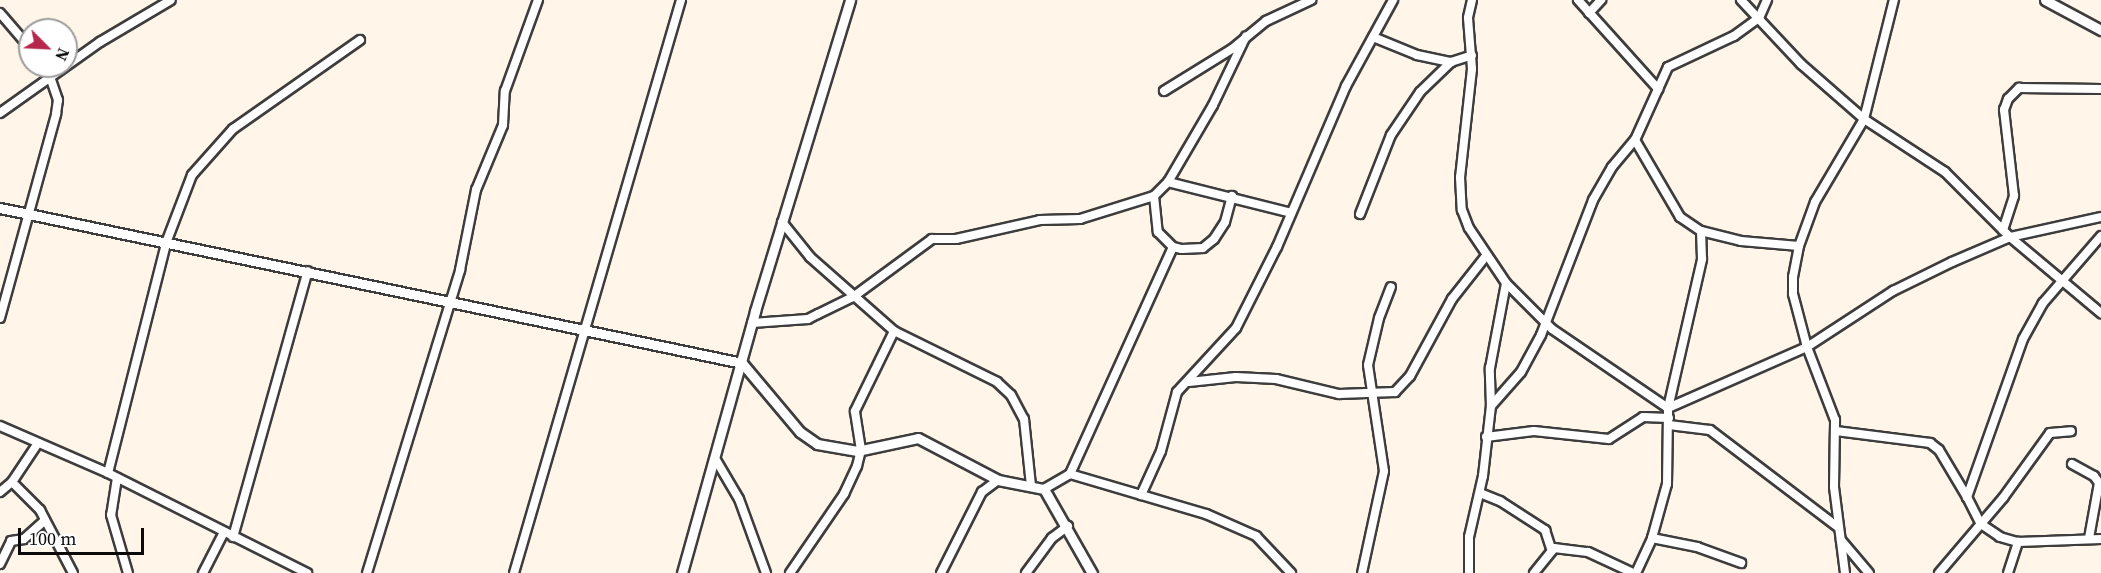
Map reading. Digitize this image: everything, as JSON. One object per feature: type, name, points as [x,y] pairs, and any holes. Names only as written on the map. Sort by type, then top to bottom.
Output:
[{"type":"street","points":[[0,113],[51,79],[100,42],[171,0]]},
{"type":"street","points":[[368,573],[449,299],[460,270],[476,190],[502,125],[505,91],[538,0]]},
{"type":"street","points":[[514,573],[681,0]]},
{"type":"street","points":[[682,573],[716,460],[752,323],[850,0]]},
{"type":"street","points":[[1164,91],[1232,49],[1272,18],[1311,0]]},
{"type":"street","points":[[1141,495],[1161,451],[1177,392],[1236,328],[1373,37],[1393,0]]},
{"type":"street","points":[[1472,0],[1468,18],[1472,55],[1460,177],[1462,210],[1486,256],[1506,283],[1546,322],[1597,363],[1668,408]]},
{"type":"street","points":[[1578,0],[1658,89]]},
{"type":"street","points":[[1589,13],[1601,0]]},
{"type":"street","points":[[1740,0],[1801,64],[1864,119],[1945,172],[2010,237],[2064,279],[2101,313]]},
{"type":"street","points":[[1491,406],[1521,372],[1546,322],[1593,200],[1612,167],[1635,140],[1671,64],[1734,36],[1759,18],[1767,0]]},
{"type":"street","points":[[1845,573],[1833,477],[1836,431],[1807,347],[1793,294],[1799,246],[1815,202],[1864,119],[1894,0]]},
{"type":"street","points":[[2045,0],[2101,30]]},
{"type":"street","points":[[0,13],[18,34]]},
{"type":"street","points":[[752,323],[808,319],[854,297],[932,239],[956,239],[1040,220],[1080,219],[1154,196],[1168,182],[1213,105],[1246,36]]},
{"type":"street","points":[[1373,37],[1417,55],[1450,62]]},
{"type":"street","points":[[108,473],[166,243],[192,175],[212,149],[233,129],[360,40]]},
{"type":"street","points":[[1360,214],[1390,135],[1420,92],[1450,62],[1472,55]]},
{"type":"street","points":[[0,318],[56,114],[58,100],[51,79]]},
{"type":"street","points":[[2003,230],[2013,205],[2004,110],[2013,91],[2101,89]]},
{"type":"street","points":[[1635,140],[1680,217],[1701,231],[1741,242],[1799,246]]},
{"type":"street","points":[[1168,182],[1232,196],[1290,213]]},
{"type":"street","points":[[1154,196],[1158,232],[1173,247],[1203,248],[1214,238],[1225,222],[1232,196]]},
{"type":"street","points":[[0,208],[122,230],[166,243],[449,299],[742,363],[800,432],[828,448],[861,450],[918,438],[998,480],[1044,489],[1070,474],[1173,247]]},
{"type":"street","points":[[1668,408],[1807,347],[1893,291],[2010,237],[2101,217]]},
{"type":"street","points":[[782,222],[810,257],[894,332],[997,381],[1011,395],[1024,419],[1031,486]]},
{"type":"street","points":[[1551,549],[1588,552],[1635,573],[1652,538],[1667,484],[1668,408],[1702,259],[1701,231]]},
{"type":"street","points":[[1967,497],[2023,339],[2043,303],[2101,236]]},
{"type":"street","points":[[1188,382],[1217,377],[1276,379],[1339,394],[1371,395],[1395,392],[1410,376],[1452,299],[1486,256]]},
{"type":"street","points":[[232,537],[308,271]]},
{"type":"street","points":[[1469,573],[1469,537],[1480,493],[1491,406],[1490,368],[1506,283]]},
{"type":"street","points":[[1362,573],[1384,471],[1368,365],[1379,318],[1391,287]]},
{"type":"street","points":[[789,573],[843,494],[861,450],[855,411],[894,332]]},
{"type":"street","points":[[1486,437],[1534,431],[1609,439],[1643,417],[1710,430],[1838,528]]},
{"type":"street","points":[[0,426],[108,473],[304,572]]},
{"type":"street","points":[[1836,431],[1930,443],[1939,450],[1981,524],[1989,532],[2018,542],[2101,539]]},
{"type":"street","points":[[1939,573],[1981,524],[2050,433],[2071,431]]},
{"type":"street","points":[[0,492],[12,482],[38,443]]},
{"type":"street","points":[[716,460],[739,499],[766,573]]},
{"type":"street","points":[[2072,464],[2094,476],[2098,483],[2089,538]]},
{"type":"street","points":[[1070,474],[1231,523],[1256,537],[1282,570],[1291,573]]},
{"type":"street","points":[[117,478],[111,515],[128,573]]},
{"type":"street","points":[[941,573],[982,492],[998,480]]},
{"type":"street","points":[[12,482],[40,510],[73,573]]},
{"type":"street","points":[[1044,489],[1068,526],[1092,573]]},
{"type":"street","points":[[1480,493],[1500,501],[1545,530],[1551,549]]},
{"type":"street","points":[[0,564],[11,542],[24,539],[44,521]]},
{"type":"street","points":[[1026,573],[1052,538],[1068,526]]},
{"type":"street","points":[[203,573],[225,532]]},
{"type":"street","points":[[1652,538],[1697,547],[1741,563]]},
{"type":"street","points":[[1840,539],[1869,573]]},
{"type":"street","points":[[2008,573],[2018,542]]},
{"type":"street","points":[[1534,573],[1551,549]]}]
